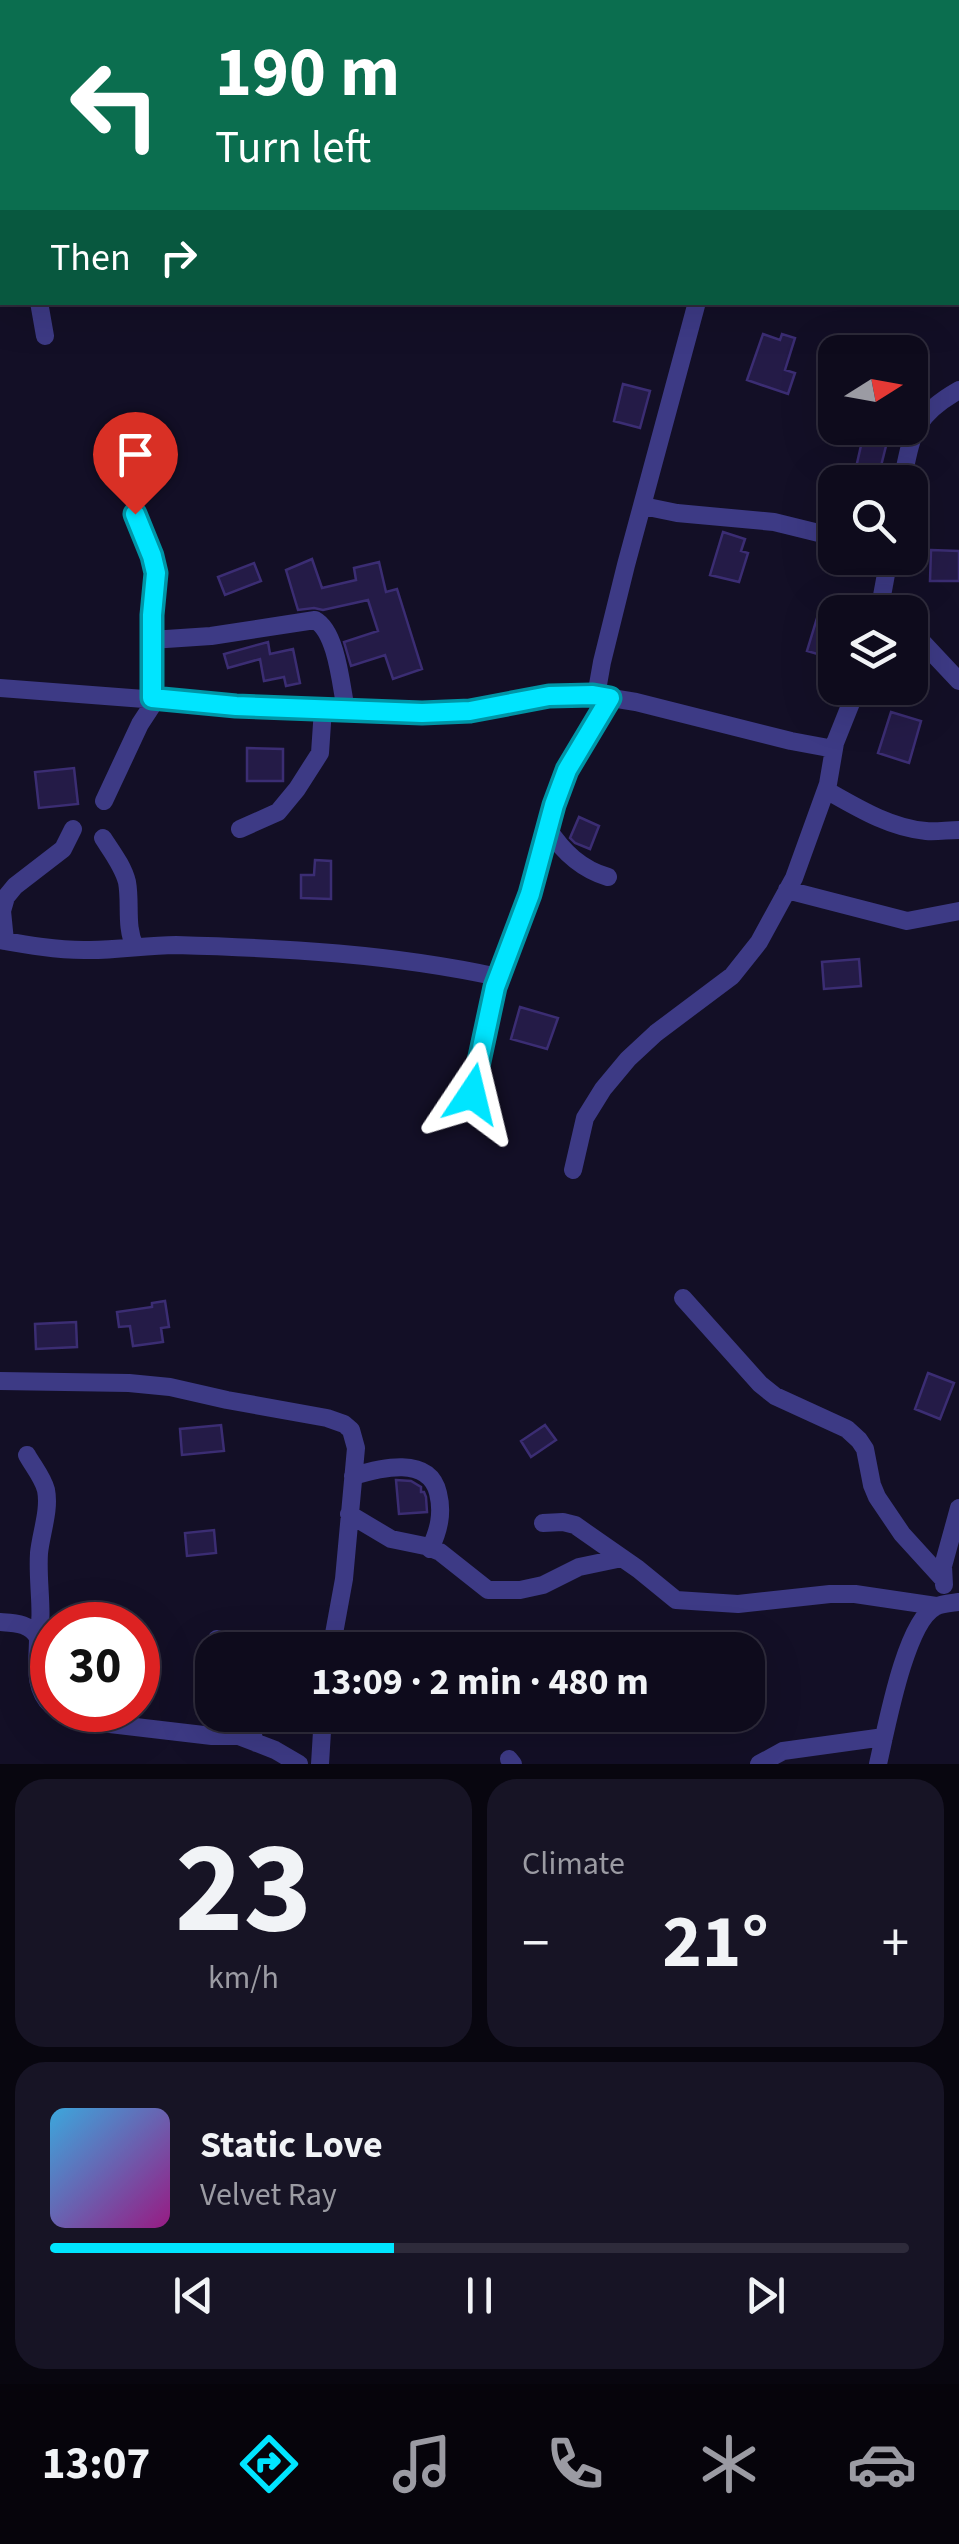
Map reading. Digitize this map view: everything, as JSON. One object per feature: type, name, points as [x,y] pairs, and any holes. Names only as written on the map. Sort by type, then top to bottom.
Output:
[{"type":"street","points":[[39,305],[45,336]]},
{"type":"street","points":[[472,1094],[498,976],[530,894],[567,770],[603,697],[612,618],[696,305]]},
{"type":"street","points":[[906,465],[912,435],[924,416],[959,390]]},
{"type":"street","points":[[643,506],[774,522],[818,533]]},
{"type":"street","points":[[104,801],[154,698],[151,640],[156,573],[135,514]]},
{"type":"street","points":[[151,640],[321,622],[330,638],[346,710]]},
{"type":"street","points":[[928,648],[959,682]]},
{"type":"street","points":[[0,688],[236,706],[422,713],[470,711],[549,696],[603,697],[834,749]]},
{"type":"street","points":[[572,1170],[585,1118],[602,1089],[656,1033],[732,976],[758,942],[794,878],[826,790],[834,749],[851,705]]},
{"type":"street","points":[[240,829],[278,812],[297,789],[320,754],[324,709]]},
{"type":"street","points":[[826,790],[895,824],[925,831],[959,830]]},
{"type":"street","points":[[73,829],[63,849],[6,897],[2,940],[86,950],[188,946],[344,954],[498,976]]},
{"type":"street","points":[[548,829],[575,861],[608,877]]},
{"type":"street","points":[[103,838],[125,875],[130,937],[135,947]]},
{"type":"street","points":[[787,890],[907,921],[959,911]]},
{"type":"street","points":[[683,1298],[760,1384],[775,1396],[848,1429],[859,1440],[865,1449],[877,1497],[902,1534],[944,1579]]},
{"type":"street","points":[[0,1381],[170,1387],[344,1424],[351,1430],[356,1448],[341,1600],[334,1632]]},
{"type":"street","points":[[27,1454],[44,1483],[47,1504],[38,1574],[42,1602]]},
{"type":"street","points":[[353,1476],[388,1468],[430,1474],[437,1486],[440,1514],[439,1529],[430,1548]]},
{"type":"street","points":[[948,1604],[942,1566],[959,1508]]},
{"type":"street","points":[[349,1514],[391,1540],[430,1548],[488,1590],[502,1592],[543,1585],[578,1568],[622,1558]]},
{"type":"street","points":[[544,1523],[575,1525],[676,1600],[738,1604],[855,1594],[948,1604]]},
{"type":"street","points":[[878,1764],[920,1620],[948,1604]]},
{"type":"street","points":[[0,1622],[30,1628]]},
{"type":"street","points":[[160,1730],[238,1736],[299,1764]]},
{"type":"street","points":[[251,1732],[256,1743]]},
{"type":"street","points":[[320,1764],[323,1732]]},
{"type":"street","points":[[759,1764],[783,1752],[884,1738]]},
{"type":"building","points":[[763,334],[780,340],[782,334],[795,338],[785,370],[795,373],[788,394],[747,380]]},
{"type":"building","points":[[623,384],[650,391],[640,428],[614,421]]},
{"type":"building","points":[[861,445],[886,445],[881,465],[857,465]]},
{"type":"building","points":[[723,532],[745,539],[741,551],[748,553],[739,582],[710,575]]},
{"type":"building","points":[[931,550],[959,551],[959,581],[930,581]]},
{"type":"building","points":[[312,559],[322,588],[356,580],[354,568],[379,562],[386,592],[397,589],[422,669],[393,679],[385,655],[351,666],[344,642],[378,631],[368,600],[323,610],[298,610],[286,570]]},
{"type":"building","points":[[254,563],[261,581],[225,595],[218,577]]},
{"type":"building","points":[[817,618],[818,654],[807,651]]},
{"type":"building","points":[[268,642],[270,654],[293,649],[300,683],[286,686],[284,677],[264,681],[260,659],[228,668],[224,654]]},
{"type":"building","points":[[891,712],[921,721],[909,763],[878,753]]},
{"type":"building","points":[[247,748],[283,749],[283,781],[247,781]]},
{"type":"building","points":[[74,768],[78,804],[39,808],[35,772]]},
{"type":"building","points":[[579,817],[599,826],[590,849],[570,838]]},
{"type":"building","points":[[315,860],[331,861],[331,899],[301,898],[301,875],[314,875]]},
{"type":"building","points":[[859,959],[861,986],[824,989],[822,962]]},
{"type":"building","points":[[520,1007],[558,1018],[547,1049],[511,1039]]},
{"type":"building","points":[[165,1301],[169,1327],[161,1328],[163,1342],[133,1346],[130,1326],[119,1327],[117,1312]]},
{"type":"building","points":[[76,1322],[77,1347],[36,1349],[35,1324]]},
{"type":"building","points":[[928,1373],[954,1383],[940,1419],[915,1409]]},
{"type":"building","points":[[221,1425],[224,1451],[182,1455],[180,1429]]},
{"type":"building","points":[[545,1425],[556,1440],[531,1457],[521,1441]]},
{"type":"building","points":[[396,1480],[411,1481],[421,1487],[427,1512],[399,1514]]},
{"type":"building","points":[[214,1530],[216,1553],[187,1556],[185,1533]]},
{"type":"route","points":[[135,514],[156,573],[152,698],[236,706],[422,713],[470,711],[549,696],[610,698],[567,770],[554,805],[530,894],[495,987],[472,1094]]}]
